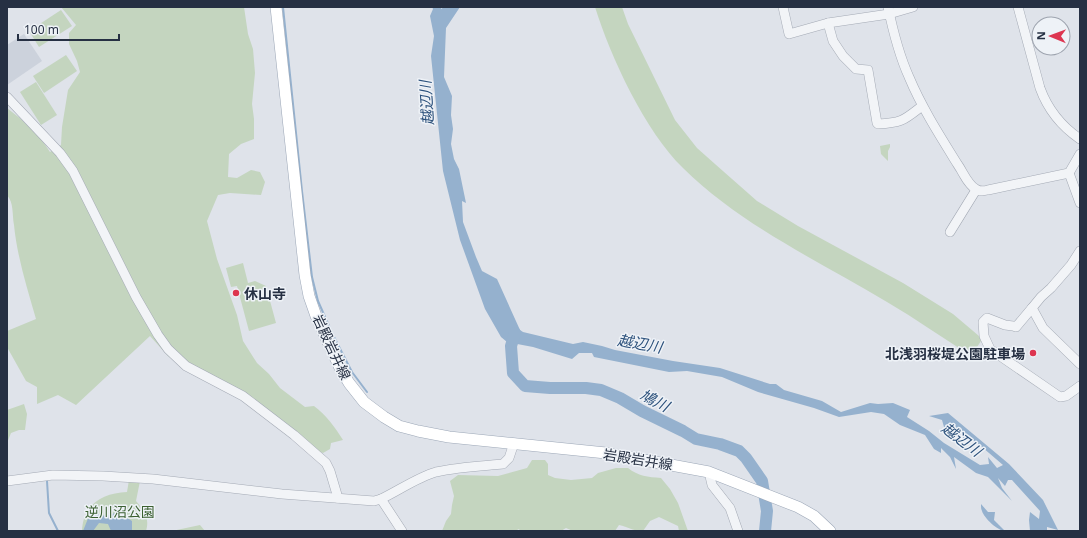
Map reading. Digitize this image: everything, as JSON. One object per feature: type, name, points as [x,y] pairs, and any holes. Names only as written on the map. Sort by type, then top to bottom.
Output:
[{"type":"main road","name":"岩殿岩井線","points":[[276,7],[298,222],[309,296],[316,316],[343,373],[364,402],[384,417],[400,426],[418,431],[449,437],[606,453],[709,472],[798,507],[814,516],[830,531]]},
{"type":"street","points":[[783,7],[789,34],[828,23],[913,7]]},
{"type":"street","points":[[1018,7],[1044,100],[1061,124],[1080,139]]},
{"type":"street","points":[[889,11],[891,25],[906,69],[922,106],[968,181],[976,190],[988,190],[1069,173],[1080,154]]},
{"type":"street","points":[[828,23],[833,40],[843,56],[856,69],[868,70],[876,123],[896,123],[922,106]]},
{"type":"street","points":[[7,97],[60,153],[72,171],[136,297],[168,349],[186,366],[244,396],[326,462],[338,498]]},
{"type":"street","points":[[1069,173],[1080,203]]},
{"type":"street","points":[[950,232],[976,190]]},
{"type":"street","points":[[1080,251],[1071,265],[1041,297],[1016,327],[1005,326],[986,318],[982,322],[984,336],[990,349],[1060,397],[1066,396],[1080,386]]},
{"type":"street","points":[[1032,308],[1043,328],[1080,364]]},
{"type":"street","points":[[7,481],[53,475],[103,476],[153,479],[282,494],[374,501],[435,472],[467,467],[503,464],[509,458],[514,443]]},
{"type":"street","points":[[709,472],[712,484],[730,508],[738,531]]},
{"type":"street","points":[[381,499],[402,531]]},
{"type":"shaded area","points":[[24,34],[42,61],[7,85],[7,45]]},
{"type":"green space","points":[[61,7],[244,7],[248,34],[253,49],[255,73],[252,104],[254,139],[241,144],[229,154],[228,177],[237,178],[251,170],[260,172],[265,182],[261,195],[230,193],[218,195],[207,221],[217,259],[237,315],[243,341],[257,363],[269,374],[280,388],[305,407],[314,406],[337,430],[343,440],[331,443],[330,449],[323,453],[316,450],[275,417],[188,371],[168,356],[150,336],[76,405],[58,395],[37,404],[37,387],[26,381],[7,347],[7,331],[36,319],[15,237],[12,205],[7,195],[7,108],[31,128],[50,152],[61,145],[62,127],[68,90],[80,72],[77,61],[69,44],[69,33],[76,25]]},
{"type":"green space","points":[[595,7],[622,7],[628,24],[675,120],[697,148],[757,201],[798,226],[903,283],[953,314],[979,336],[981,341],[971,356],[898,308],[755,225],[706,189],[683,168],[669,153],[655,134],[631,93],[610,48]]},
{"type":"green space","points":[[61,10],[72,26],[39,47],[29,31]]},
{"type":"green space","points":[[66,55],[77,71],[44,93],[33,76]]},
{"type":"green space","points":[[36,82],[57,115],[41,125],[20,92]]},
{"type":"green space","points":[[890,144],[888,161],[881,154],[880,146]]},
{"type":"green space","points":[[243,263],[248,283],[255,281],[266,286],[276,323],[249,331],[237,286],[231,287],[226,268]]},
{"type":"green space","points":[[24,404],[27,414],[25,430],[19,430],[11,433],[7,443],[7,410]]},
{"type":"green space","points":[[532,460],[545,460],[548,464],[548,475],[555,478],[571,480],[592,478],[598,473],[616,468],[628,468],[643,476],[661,478],[670,489],[678,503],[688,531],[679,531],[678,526],[659,517],[650,521],[643,531],[633,530],[619,525],[615,531],[573,531],[566,528],[561,531],[522,531],[518,529],[517,531],[442,531],[451,514],[454,496],[450,481],[458,475],[498,476],[527,468]]},
{"type":"green space","name":"逆川沼公園","points":[[129,480],[140,481],[136,501],[146,514],[146,531],[82,531],[83,522],[90,507],[102,498],[127,492]]},
{"type":"green space","points":[[200,525],[205,531],[172,531]]},
{"type":"water","points":[[432,7],[441,7],[441,9],[444,7],[460,7],[446,28],[444,77],[452,96],[451,115],[453,129],[451,144],[454,159],[459,169],[466,203],[462,201],[463,222],[482,271],[497,279],[520,330],[573,344],[583,342],[615,350],[720,368],[770,384],[776,384],[784,390],[822,401],[841,412],[870,403],[893,403],[910,410],[907,417],[944,443],[980,465],[989,464],[988,457],[997,468],[1003,465],[975,441],[963,440],[963,433],[953,427],[944,427],[942,420],[929,416],[948,413],[1009,464],[1043,500],[1058,530],[1047,527],[1047,531],[1030,531],[1030,512],[1039,519],[1040,511],[1012,480],[1008,480],[1005,486],[998,478],[1002,488],[1012,501],[988,477],[976,473],[954,457],[956,469],[950,457],[941,448],[941,453],[934,449],[925,435],[900,425],[884,414],[871,412],[839,417],[814,408],[758,392],[722,377],[687,371],[669,372],[594,357],[592,353],[579,353],[572,359],[533,347],[507,342],[501,337],[485,309],[460,240],[443,171],[431,56],[434,36],[430,16],[433,9]]},
{"type":"water","points":[[981,504],[988,512],[995,512],[994,520],[1005,531],[995,527],[988,520],[983,514]]},
{"type":"water","points":[[118,512],[132,521],[132,531],[111,531],[108,524],[99,523],[93,531],[83,531],[89,516],[96,514],[106,516]]},
{"type":"waterway","points":[[283,7],[312,277],[318,301],[333,335],[352,372],[367,392]]},
{"type":"waterway","name":"鳩川","points":[[515,333],[511,346],[513,373],[525,386],[586,388],[601,390],[620,398],[696,439],[720,444],[739,451],[746,458],[762,481],[767,511],[765,531]]},
{"type":"waterway","points":[[47,481],[49,513],[58,531]]},
{"type":"place","name":"休山寺","points":[[236,293]]},
{"type":"place","name":"北浅羽桜堤公園駐車場","points":[[1033,353]]},
{"type":"water label","name":"越辺川","points":[[426,103]]},
{"type":"water label","name":"越辺川","points":[[640,343]]},
{"type":"water label","name":"越辺川","points":[[962,439]]}]
